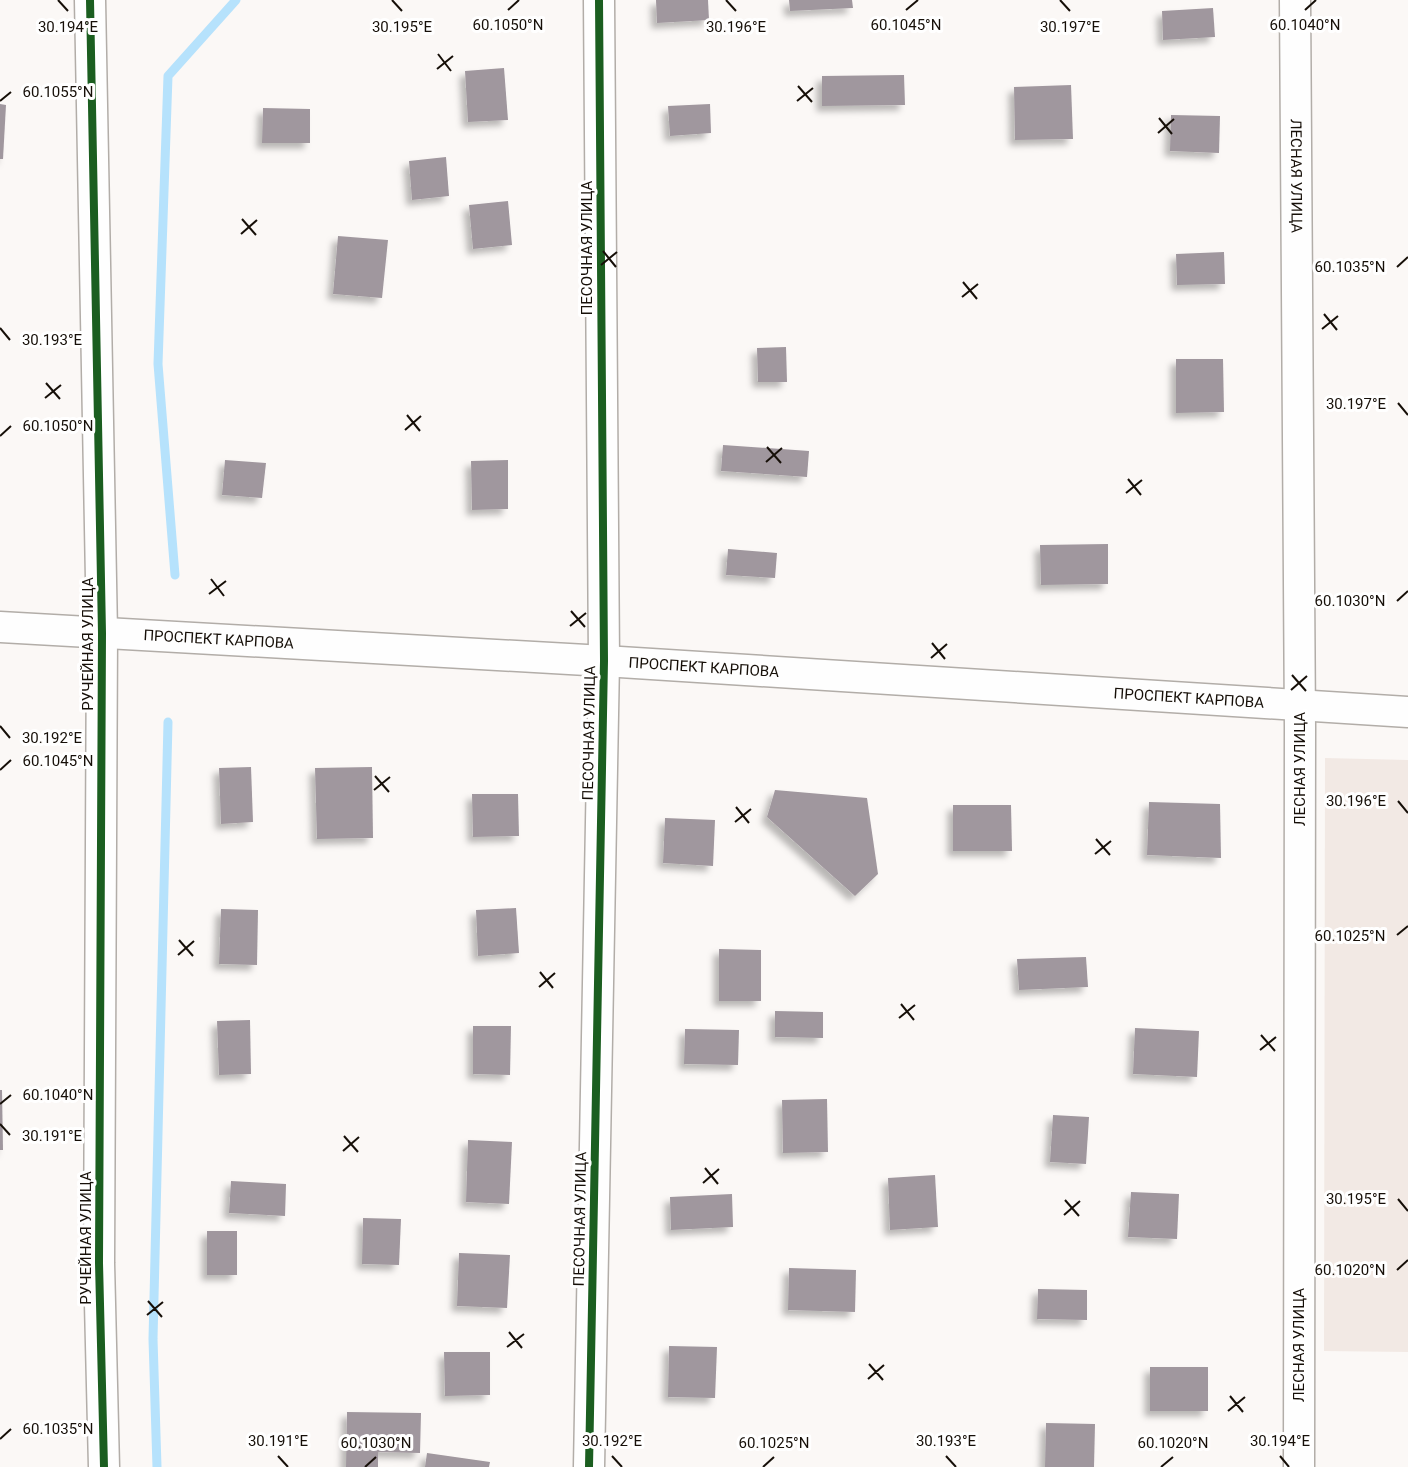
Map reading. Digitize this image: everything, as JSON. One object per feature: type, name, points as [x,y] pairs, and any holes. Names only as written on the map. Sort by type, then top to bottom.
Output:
[{"type":"street","name":"РУЧЕЙНАЯ УЛИЦА","points":[[90,0],[102,633],[99,1263],[104,1467]]},
{"type":"street","name":"ПЕСОЧНАЯ УЛИЦА","points":[[589,1467],[604,661],[599,0]]},
{"type":"street","name":"ЛЕСНАЯ УЛИЦА","points":[[1295,0],[1300,706],[1299,1467]]},
{"type":"street","name":"ПРОСПЕКТ КАРПОВА","points":[[0,627],[604,661],[1408,712]]},
{"type":"shaded area","points":[[1325,758],[1408,760],[1408,1352],[1324,1351]]},
{"type":"building","points":[[656,0],[708,0],[709,20],[657,23]]},
{"type":"building","points":[[789,0],[852,0],[853,8],[790,11]]},
{"type":"building","points":[[1213,8],[1215,37],[1163,40],[1162,11]]},
{"type":"building","points":[[504,68],[508,120],[468,122],[465,71]]},
{"type":"building","points":[[904,75],[905,105],[822,106],[822,76]]},
{"type":"building","points":[[1071,85],[1073,139],[1015,140],[1014,87]]},
{"type":"building","points":[[0,104],[6,105],[3,159],[0,159]]},
{"type":"building","points":[[710,104],[711,133],[670,136],[668,106]]},
{"type":"building","points":[[263,108],[310,109],[310,143],[262,143]]},
{"type":"building","points":[[1171,115],[1220,116],[1219,153],[1170,151]]},
{"type":"building","points":[[446,157],[449,196],[412,200],[409,161]]},
{"type":"building","points":[[508,201],[512,245],[473,249],[469,205]]},
{"type":"building","points":[[338,236],[388,240],[382,298],[333,294]]},
{"type":"building","points":[[1224,252],[1225,284],[1177,285],[1176,254]]},
{"type":"building","points":[[786,347],[787,382],[758,382],[757,348]]},
{"type":"building","points":[[1176,359],[1223,359],[1224,412],[1176,413]]},
{"type":"building","points":[[723,445],[809,451],[807,477],[721,471]]},
{"type":"building","points":[[225,460],[266,463],[262,498],[222,495]]},
{"type":"building","points":[[508,460],[508,509],[472,510],[471,461]]},
{"type":"building","points":[[1108,544],[1108,584],[1041,585],[1040,545]]},
{"type":"building","points":[[728,549],[777,553],[775,578],[726,575]]},
{"type":"building","points":[[251,767],[253,822],[221,824],[219,768]]},
{"type":"building","points":[[372,767],[373,838],[317,839],[315,768]]},
{"type":"building","points":[[775,790],[867,798],[878,874],[855,896],[767,817]]},
{"type":"building","points":[[472,794],[518,794],[519,836],[473,837]]},
{"type":"building","points":[[1149,802],[1220,804],[1221,858],[1147,855]]},
{"type":"building","points":[[953,805],[1011,805],[1012,851],[953,851]]},
{"type":"building","points":[[665,818],[715,820],[713,866],[663,863]]},
{"type":"building","points":[[516,908],[519,953],[478,956],[476,910]]},
{"type":"building","points":[[221,909],[258,910],[257,965],[219,964]]},
{"type":"building","points":[[719,949],[761,950],[761,1001],[719,1001]]},
{"type":"building","points":[[1086,957],[1088,987],[1019,990],[1017,959]]},
{"type":"building","points":[[775,1011],[823,1012],[823,1038],[775,1037]]},
{"type":"building","points":[[250,1020],[251,1074],[219,1075],[217,1021]]},
{"type":"building","points":[[473,1026],[511,1026],[510,1075],[473,1074]]},
{"type":"building","points":[[1135,1028],[1199,1031],[1197,1077],[1133,1074]]},
{"type":"building","points":[[685,1029],[739,1030],[738,1065],[684,1064]]},
{"type":"building","points":[[0,1090],[2,1090],[3,1150],[0,1150]]},
{"type":"building","points":[[827,1099],[828,1152],[783,1153],[782,1100]]},
{"type":"building","points":[[1053,1115],[1089,1117],[1086,1164],[1050,1162]]},
{"type":"building","points":[[468,1140],[512,1142],[509,1204],[466,1202]]},
{"type":"building","points":[[935,1175],[938,1227],[890,1230],[888,1178]]},
{"type":"building","points":[[231,1181],[286,1184],[285,1216],[229,1213]]},
{"type":"building","points":[[1131,1192],[1179,1194],[1177,1239],[1128,1237]]},
{"type":"building","points":[[732,1194],[733,1227],[671,1230],[670,1197]]},
{"type":"building","points":[[363,1218],[401,1219],[399,1265],[362,1264]]},
{"type":"building","points":[[207,1231],[237,1231],[237,1275],[207,1275]]},
{"type":"building","points":[[459,1253],[510,1255],[507,1308],[457,1306]]},
{"type":"building","points":[[789,1268],[856,1270],[855,1312],[788,1310]]},
{"type":"building","points":[[1038,1289],[1087,1290],[1087,1320],[1037,1319]]},
{"type":"building","points":[[669,1346],[717,1347],[715,1398],[668,1397]]},
{"type":"building","points":[[444,1352],[490,1352],[490,1395],[445,1396]]},
{"type":"building","points":[[1150,1367],[1208,1367],[1208,1411],[1150,1411]]},
{"type":"building","points":[[347,1412],[421,1413],[420,1453],[378,1452],[378,1467],[346,1467]]},
{"type":"building","points":[[1046,1423],[1095,1424],[1094,1467],[1045,1467]]},
{"type":"building","points":[[427,1453],[490,1462],[489,1467],[425,1467]]},
{"type":"waterway","points":[[175,575],[158,364],[168,76],[236,0]]},
{"type":"waterway","points":[[157,1467],[153,1339],[168,722]]},
{"type":"cycle path","points":[[90,0],[102,633],[99,1263],[104,1467]]},
{"type":"cycle path","points":[[589,1467],[604,661],[599,0]]}]
